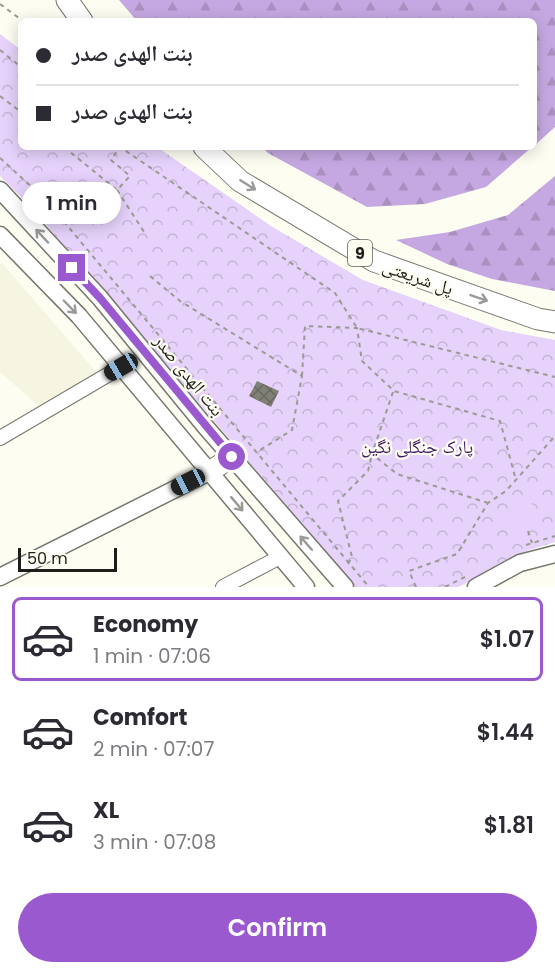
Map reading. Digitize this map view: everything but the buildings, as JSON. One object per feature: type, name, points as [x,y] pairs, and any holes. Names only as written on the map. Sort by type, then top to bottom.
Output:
[{"type":"main road","points":[[67,0],[80,18]]},
{"type":"main road","name":"پل شریعتی","points":[[207,150],[240,181],[374,261],[538,319],[555,322]]},
{"type":"main road","points":[[209,472],[232,457]]},
{"type":"street","name":"بنت الهدی صدر","points":[[0,190],[100,298],[232,457],[345,587]]},
{"type":"street","points":[[2,241],[79,316],[306,587]]},
{"type":"street","points":[[0,438],[121,367]]},
{"type":"street","points":[[0,577],[209,472]]},
{"type":"street","points":[[476,587],[520,563],[555,554]]},
{"type":"street","points":[[224,587],[280,557]]},
{"type":"path","points":[[0,4],[19,18]]},
{"type":"path","points":[[0,50],[18,65]]},
{"type":"path","points":[[0,96],[18,110]]},
{"type":"path","points":[[68,150],[117,190],[146,236]]},
{"type":"path","points":[[117,190],[130,176],[111,160],[118,150]]},
{"type":"path","points":[[124,150],[335,293],[357,328],[362,361],[394,392],[500,421],[516,480]]},
{"type":"path","points":[[0,158],[45,199],[369,587]]},
{"type":"path","points":[[150,276],[180,302],[302,376]]},
{"type":"path","points":[[256,452],[292,430],[302,376],[305,326],[357,328],[551,376],[555,379]]},
{"type":"path","points":[[348,564],[352,557],[338,501],[368,471],[394,392]]},
{"type":"path","points":[[416,587],[410,571],[456,554],[488,503],[506,491],[555,436]]},
{"type":"path","points":[[372,454],[397,474],[488,503]]},
{"type":"path","points":[[528,531],[532,543]]},
{"type":"shaded area","points":[[2,263],[96,372],[39,406],[0,372],[0,264]]},
{"type":"green space","points":[[119,0],[555,0],[555,127],[537,143],[537,18],[134,18]]},
{"type":"green space","name":"پارک جنگلی نگین","points":[[0,34],[18,48],[18,150],[161,150],[271,226],[363,280],[501,330],[555,340],[555,542],[529,550],[458,587],[356,587],[31,207],[0,176]]},
{"type":"green space","points":[[265,150],[529,150],[486,187],[425,204],[367,207]]},
{"type":"green space","points":[[555,176],[555,291],[492,279],[447,264],[396,240],[450,232],[508,215]]},
{"type":"green space","points":[[523,501],[534,505],[538,516],[534,527],[523,531],[512,527],[508,516],[512,505]]},
{"type":"route","points":[[72,268],[100,298],[232,457]]}]
